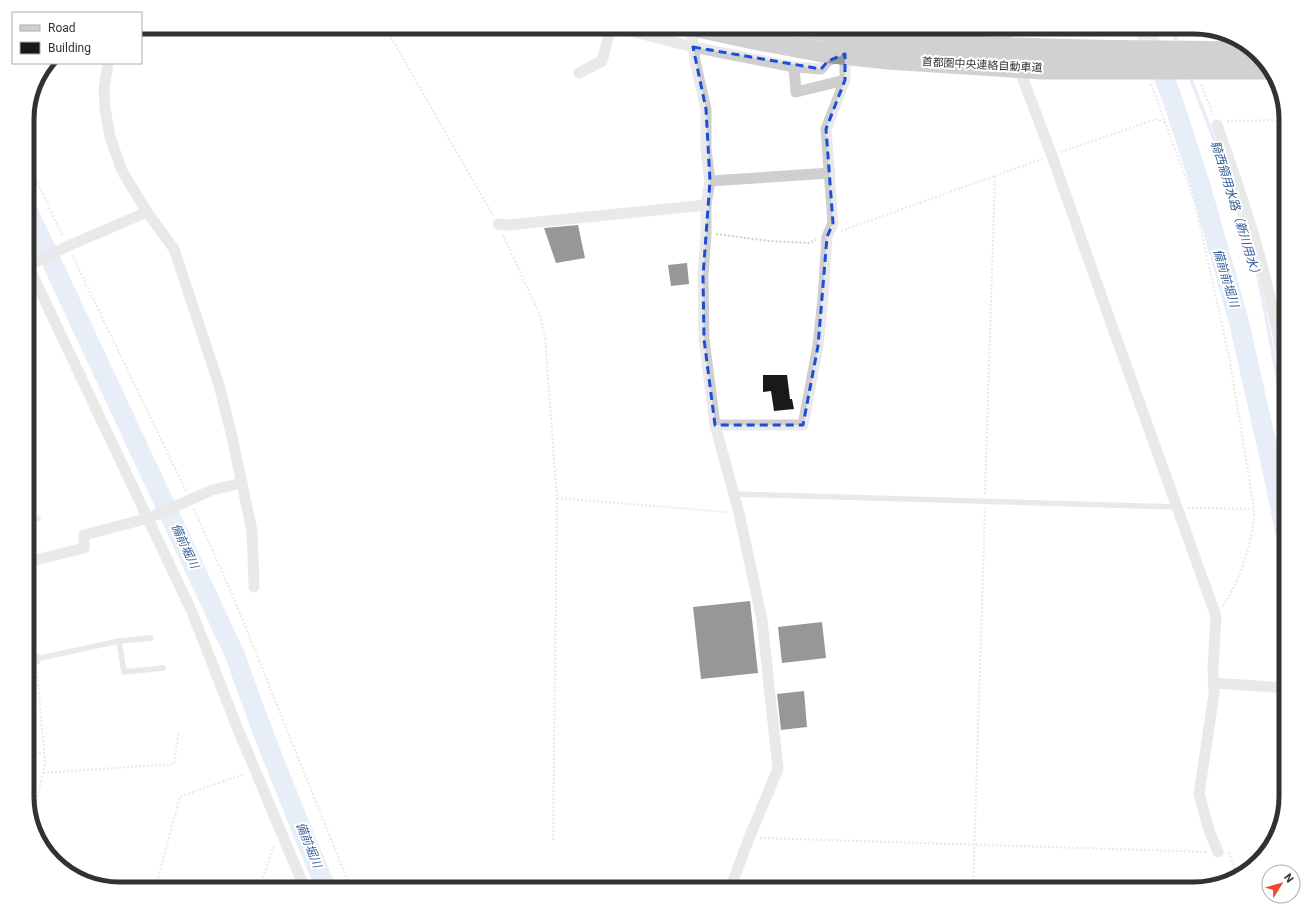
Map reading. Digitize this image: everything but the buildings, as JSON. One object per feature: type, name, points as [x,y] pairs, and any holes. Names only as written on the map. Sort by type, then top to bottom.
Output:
[{"type":"highway","name":"首都圏中央連絡自動車道","points":[[728,34],[823,52],[888,59],[1042,69],[1263,69]]},
{"type":"highway","name":"首都圏中央連絡自動車道","points":[[848,34],[890,40],[966,46],[1034,49],[1246,52]]},
{"type":"street","points":[[579,73],[602,62],[609,34]]},
{"type":"street","points":[[642,34],[693,47],[794,67],[821,69],[828,61],[845,52]]},
{"type":"street","points":[[692,34],[695,62],[706,109],[706,149],[710,181],[706,205],[703,276],[704,339],[715,425],[739,513],[762,620],[778,770],[749,838],[733,882]]},
{"type":"street","points":[[715,425],[803,425],[818,346],[827,237],[833,223],[826,129],[845,80],[846,34]]},
{"type":"street","points":[[1007,34],[1052,156],[1216,616],[1213,667],[1214,694],[1199,794],[1209,830],[1218,852]]},
{"type":"street","points":[[108,64],[104,89],[105,108],[110,137],[122,171],[147,212],[174,249],[219,385],[252,531],[254,587]]},
{"type":"street","points":[[794,67],[796,92],[845,80]]},
{"type":"street","points":[[1217,125],[1252,230],[1263,269],[1279,343]]},
{"type":"street","points":[[710,181],[830,173]]},
{"type":"street","points":[[498,224],[508,225],[706,205]]},
{"type":"street","points":[[34,262],[147,212]]},
{"type":"street","points":[[34,278],[149,518],[192,612],[302,882]]},
{"type":"street","points":[[34,560],[84,548],[84,535],[149,518],[212,490],[242,483]]},
{"type":"street","points":[[1214,683],[1279,688]]},
{"type":"lane","points":[[734,494],[1176,507]]},
{"type":"lane","points":[[34,519],[38,518]]},
{"type":"lane","points":[[34,660],[119,641],[151,638]]},
{"type":"lane","points":[[119,641],[124,672],[163,668]]},
{"type":"path","points":[[389,34],[498,224],[540,315],[545,339],[557,498],[553,840]]},
{"type":"path","points":[[1132,34],[1134,39]]},
{"type":"path","points":[[1150,80],[1195,202],[1230,361],[1254,509],[1254,520],[1244,563],[1233,591],[1216,616]]},
{"type":"path","points":[[706,233],[769,241],[808,243],[1156,119],[1166,123]]},
{"type":"path","points":[[1217,125],[1224,121],[1279,120]]},
{"type":"path","points":[[34,175],[190,499],[235,601],[347,882]]},
{"type":"path","points":[[973,882],[995,176]]},
{"type":"path","points":[[557,498],[739,513]]},
{"type":"path","points":[[1176,507],[1254,509]]},
{"type":"path","points":[[34,676],[45,763],[35,809]]},
{"type":"path","points":[[43,773],[174,764],[179,732]]},
{"type":"path","points":[[34,753],[44,753]]},
{"type":"path","points":[[157,882],[180,797],[249,773],[259,778]]},
{"type":"path","points":[[749,838],[1218,852],[1229,851],[1235,872]]},
{"type":"path","points":[[261,882],[275,842]]},
{"type":"highlighted area","points":[[693,47],[821,69],[828,61],[845,54],[845,80],[826,129],[833,223],[827,237],[818,346],[803,425],[715,425],[704,339],[703,276],[710,181],[706,109]]},
{"type":"waterway","name":"備前前堀川","points":[[1147,34],[1172,98],[1200,184],[1238,318],[1279,502]]},
{"type":"waterway","name":"騎西領用水路（新川用水）","points":[[1174,34],[1178,45]]},
{"type":"waterway","name":"騎西領用水路（新川用水）","points":[[1190,77],[1213,136],[1256,264],[1279,386]]},
{"type":"waterway","name":"備前堀川","points":[[34,224],[235,655],[253,707],[324,882]]}]
